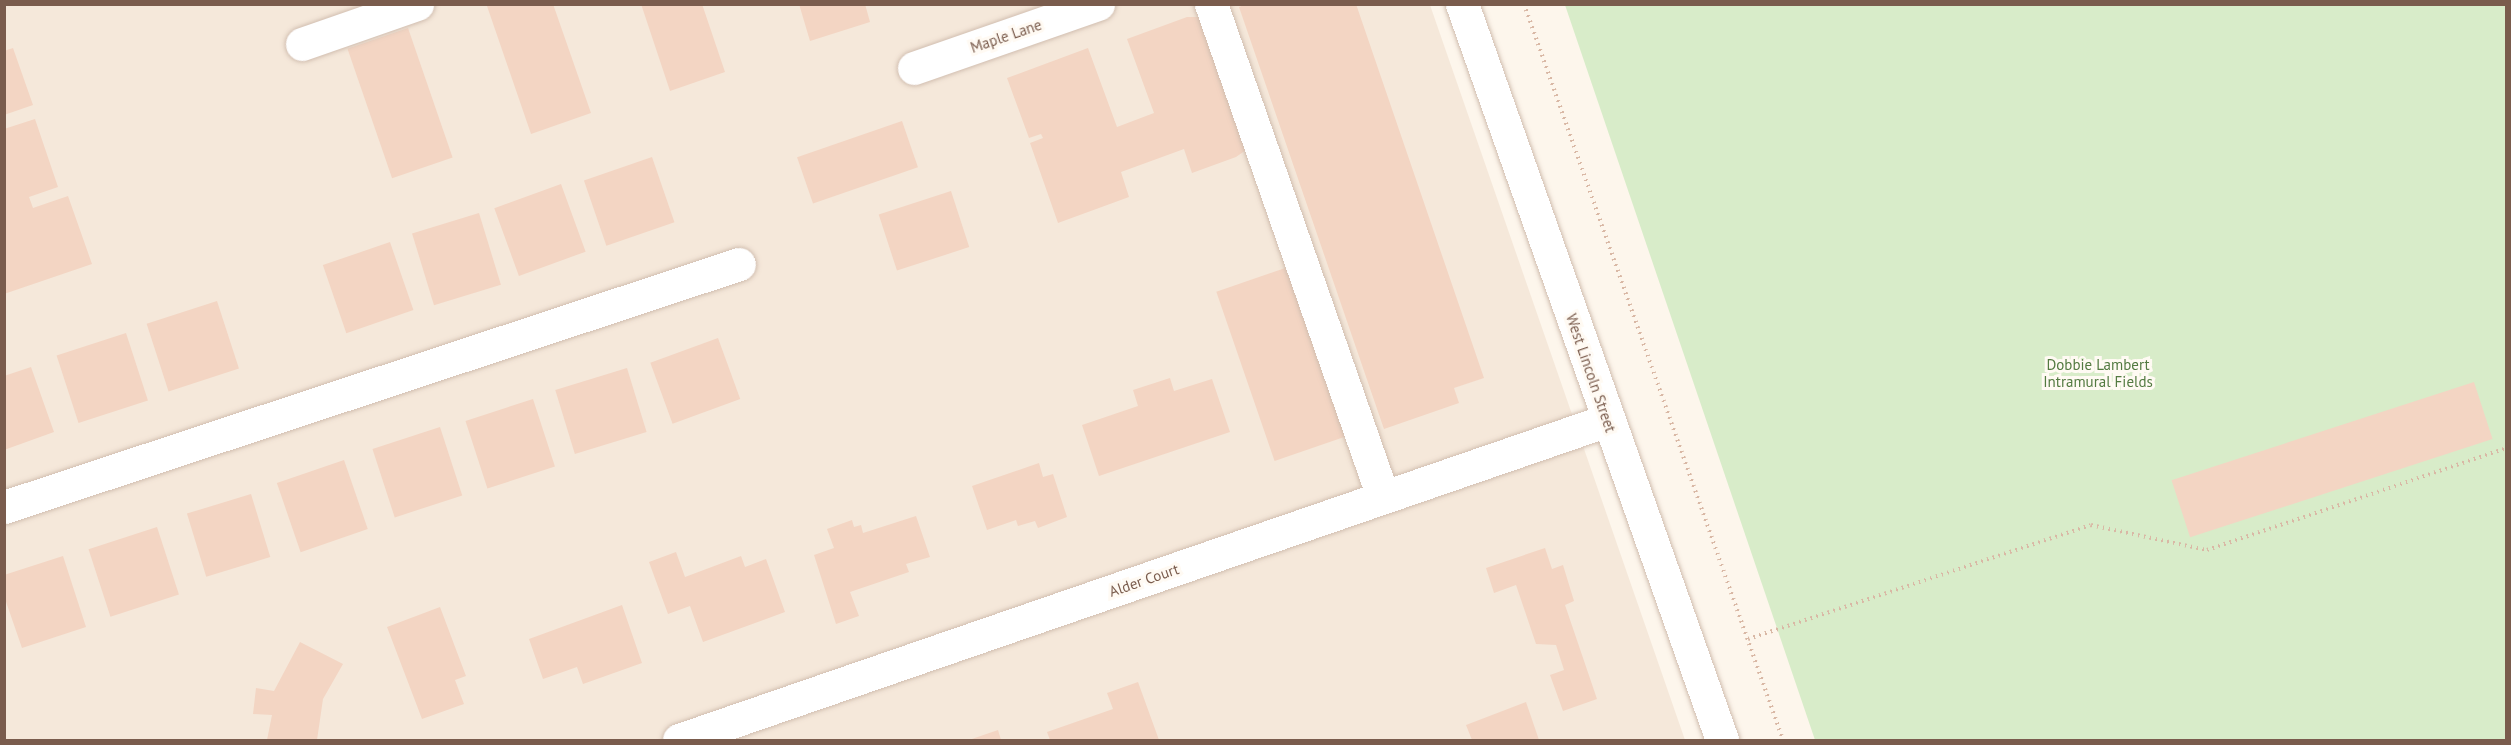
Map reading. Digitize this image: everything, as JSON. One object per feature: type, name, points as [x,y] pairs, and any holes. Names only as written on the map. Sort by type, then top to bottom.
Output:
[{"type":"street","points":[[302,44],[417,4]]},
{"type":"street","name":"Maple Lane","points":[[914,68],[1098,4]]},
{"type":"street","points":[[1211,4],[1383,497]]},
{"type":"street","name":"West Lincoln Street","points":[[1462,4],[1722,741]]},
{"type":"street","points":[[4,507],[739,264]]},
{"type":"street","name":"Alder Court","points":[[679,741],[1608,420]]},
{"type":"path","points":[[1524,4],[1784,741]]},
{"type":"path","points":[[1748,639],[2091,525],[2207,550],[2506,448]]},
{"type":"shaded area","points":[[4,5],[1430,5],[1685,740],[5,740]]},
{"type":"green space","name":"Dobbie Lambert Intramural Fields","points":[[1565,5],[2506,5],[2506,740],[1815,740]]},
{"type":"building","points":[[493,4],[553,4],[591,113],[531,134],[487,6]]},
{"type":"building","points":[[641,4],[702,4],[725,72],[670,91]]},
{"type":"building","points":[[799,4],[865,4],[870,22],[810,41]]},
{"type":"building","points":[[1246,4],[1356,4],[1484,378],[1454,388],[1459,403],[1384,429],[1239,7]]},
{"type":"building","points":[[1187,17],[1200,17],[1246,150],[1236,157],[1192,173],[1184,149],[1121,172],[1129,197],[1058,223],[1030,143],[1043,138],[1041,134],[1029,138],[1007,78],[1088,48],[1117,127],[1154,113],[1127,39]]},
{"type":"building","points":[[408,28],[453,158],[392,178],[347,49]]},
{"type":"building","points":[[13,48],[33,105],[4,115],[4,51]]},
{"type":"building","points":[[35,119],[58,187],[29,197],[33,208],[68,196],[92,264],[4,294],[4,129]]},
{"type":"building","points":[[902,121],[918,167],[813,203],[797,157]]},
{"type":"building","points":[[652,157],[674,222],[606,246],[584,180]]},
{"type":"building","points":[[561,184],[586,252],[519,276],[494,208]]},
{"type":"building","points":[[951,191],[969,247],[897,271],[879,214]]},
{"type":"building","points":[[479,213],[501,285],[434,305],[412,233]]},
{"type":"building","points":[[390,242],[413,310],[346,333],[323,265]]},
{"type":"building","points":[[1291,266],[1349,435],[1275,461],[1216,292]]},
{"type":"building","points":[[217,301],[239,369],[169,391],[147,324]]},
{"type":"building","points":[[126,333],[148,401],[79,423],[57,356]]},
{"type":"building","points":[[718,338],[740,399],[673,424],[650,363]]},
{"type":"building","points":[[31,367],[54,432],[4,450],[4,376]]},
{"type":"building","points":[[627,368],[647,432],[575,454],[555,390]]},
{"type":"building","points":[[1170,378],[1174,391],[1212,379],[1230,432],[1099,476],[1082,425],[1138,406],[1133,390]]},
{"type":"building","points":[[2474,382],[2493,439],[2190,537],[2172,480]]},
{"type":"building","points":[[533,399],[555,467],[487,488],[465,421]]},
{"type":"building","points":[[440,427],[462,495],[395,517],[372,449]]},
{"type":"building","points":[[344,460],[368,529],[301,552],[277,483]]},
{"type":"building","points":[[1039,463],[1043,477],[1053,474],[1067,517],[1038,528],[1035,521],[1018,526],[1016,520],[987,530],[972,486]]},
{"type":"building","points":[[251,494],[270,557],[206,577],[187,514]]},
{"type":"building","points":[[916,516],[930,557],[906,564],[909,572],[850,592],[859,616],[836,624],[814,555],[834,548],[827,529],[852,520],[854,527],[861,525],[863,533]]},
{"type":"building","points":[[157,527],[179,595],[110,617],[89,549]]},
{"type":"building","points":[[1545,548],[1552,569],[1563,565],[1574,601],[1565,605],[1597,699],[1563,711],[1550,675],[1564,670],[1556,645],[1536,644],[1516,585],[1494,593],[1486,568]]},
{"type":"building","points":[[676,552],[685,577],[741,556],[745,567],[766,559],[785,612],[703,642],[690,606],[668,614],[649,562]]},
{"type":"building","points":[[63,556],[86,627],[22,648],[4,596],[4,575]]},
{"type":"building","points":[[622,605],[642,663],[583,684],[577,667],[543,679],[529,639]]},
{"type":"building","points":[[440,607],[466,676],[455,680],[464,704],[422,719],[387,627]]},
{"type":"building","points":[[300,642],[343,664],[323,699],[317,740],[267,740],[272,715],[253,714],[256,688],[274,691]]},
{"type":"building","points":[[1138,682],[1159,740],[1050,740],[1047,732],[1113,709],[1107,693]]},
{"type":"building","points":[[1526,702],[1539,740],[1472,740],[1466,725]]},
{"type":"building","points":[[998,730],[1001,740],[969,740]]}]
